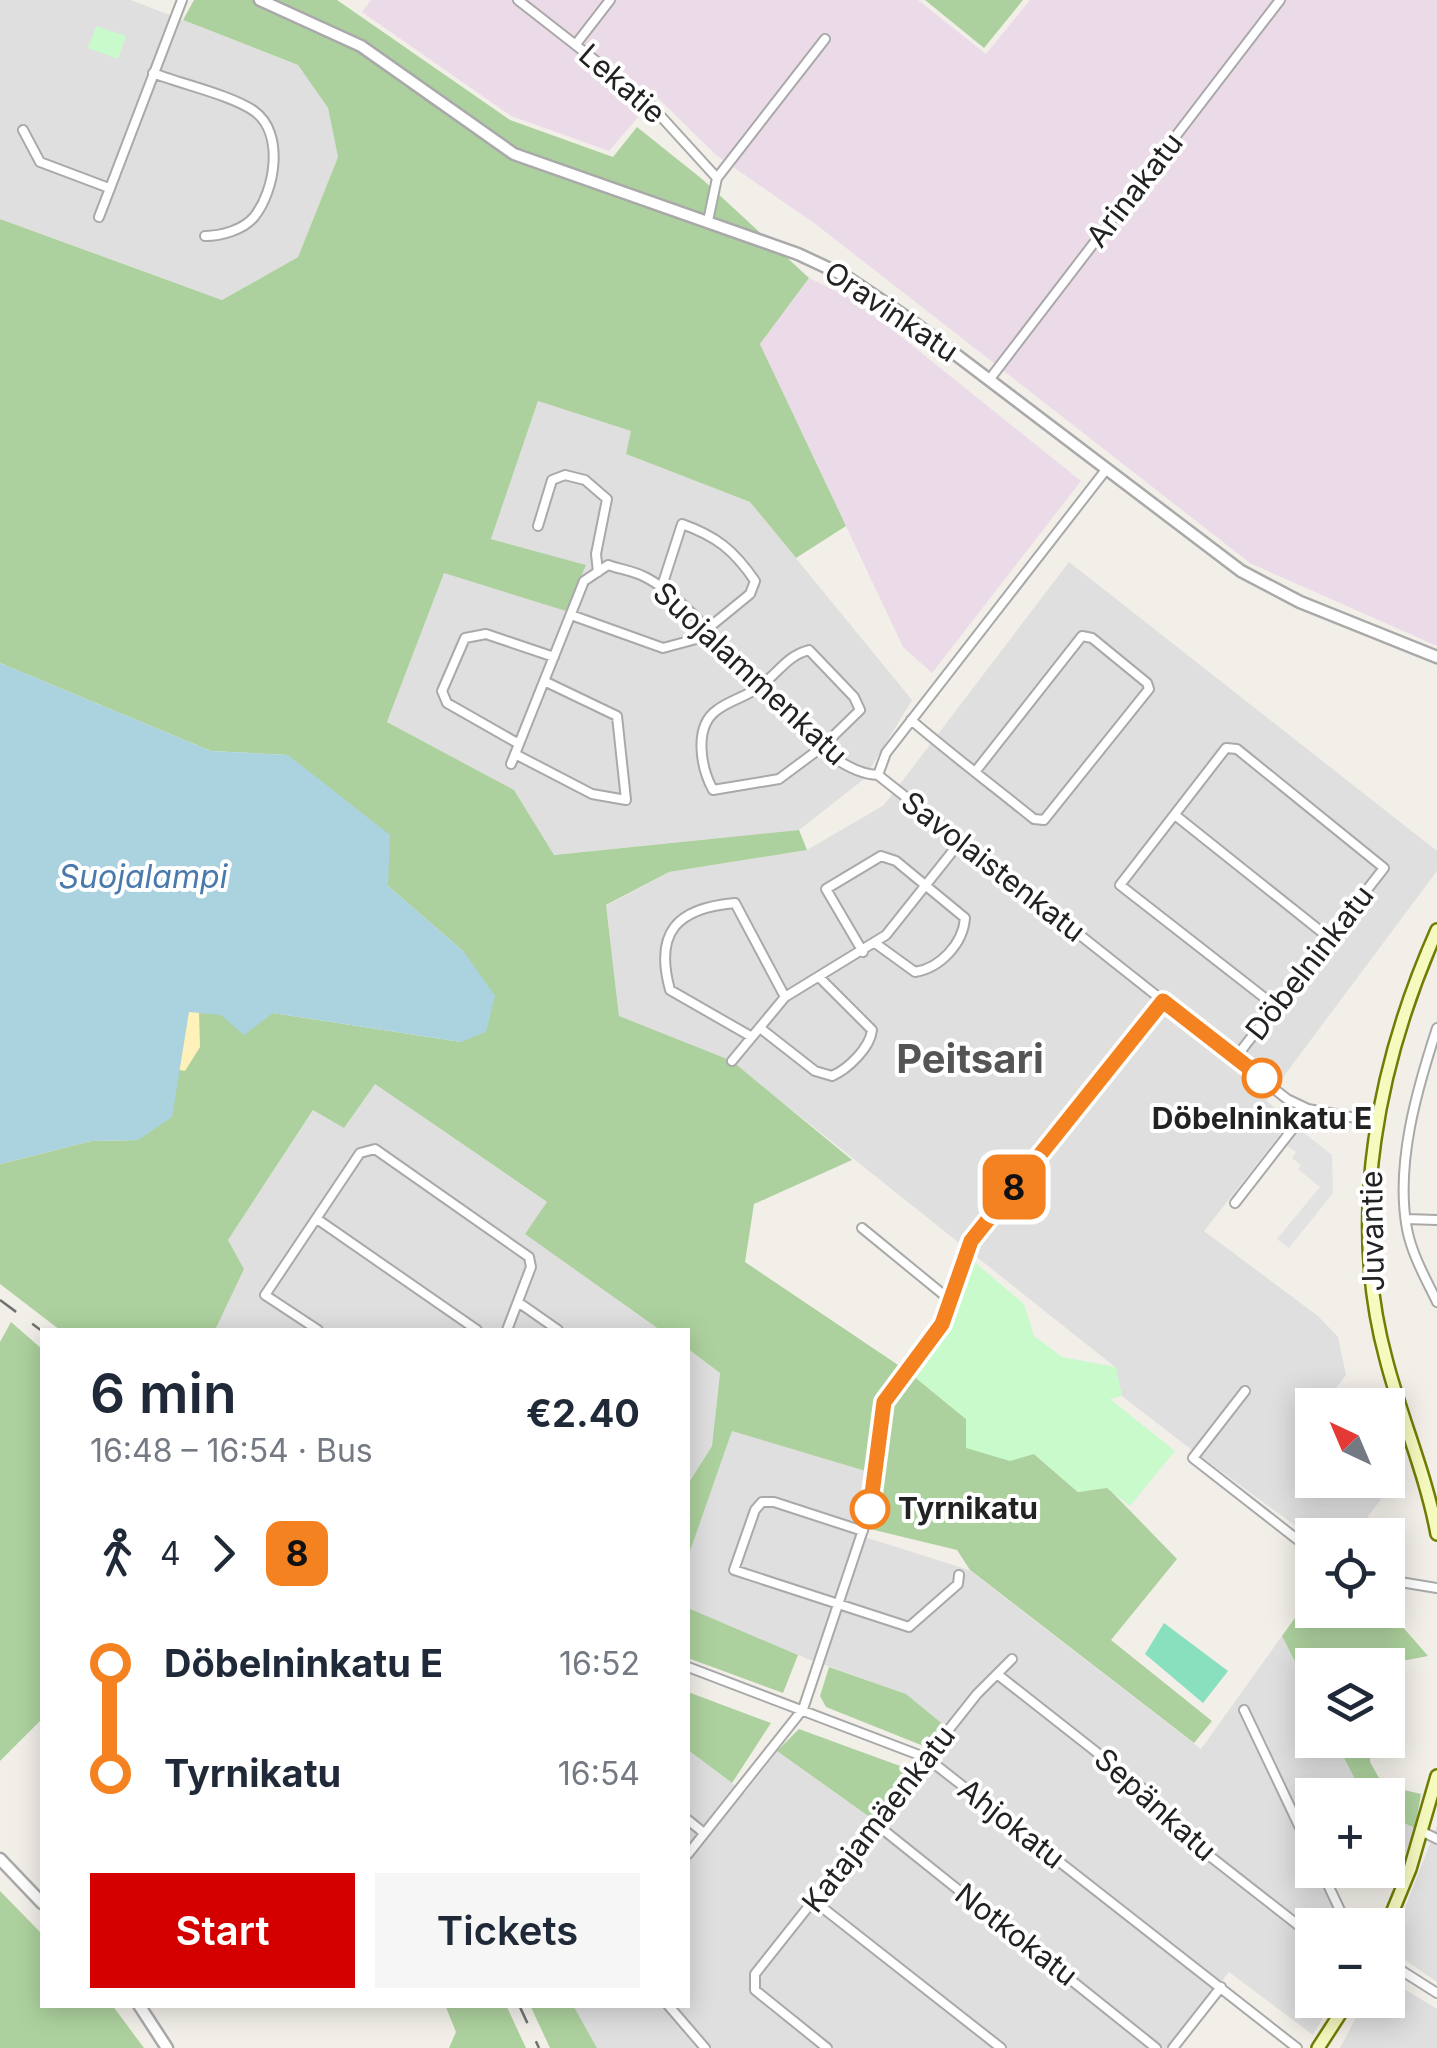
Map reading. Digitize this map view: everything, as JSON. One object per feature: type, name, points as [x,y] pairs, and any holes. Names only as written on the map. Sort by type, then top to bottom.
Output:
[{"type":"main road","name":"Juvantie","points":[[1437,930],[1407,1008],[1378,1122],[1370,1210],[1375,1310],[1437,1534]]},
{"type":"main road","points":[[1393,1908],[1423,1832],[1437,1776]]},
{"type":"main road","points":[[1318,2048],[1337,2018]]},
{"type":"street","points":[[99,217],[182,0]]},
{"type":"street","name":"Oravinkatu","points":[[260,0],[361,46],[514,154],[574,179],[708,221],[846,276],[1241,571],[1300,602],[1437,657]]},
{"type":"street","name":"Lekatie","points":[[518,0],[646,100],[717,178]]},
{"type":"street","points":[[576,44],[610,0]]},
{"type":"street","name":"Arinakatu","points":[[989,380],[1280,0]]},
{"type":"street","points":[[708,221],[717,178],[824,39]]},
{"type":"street","points":[[153,73],[254,111],[271,131],[274,166],[254,218],[222,236],[205,236]]},
{"type":"street","points":[[23,130],[40,162],[109,188]]},
{"type":"street","name":"Savolaistenkatu","points":[[1105,471],[911,720],[878,765],[878,776],[1287,1098],[1308,1110],[1378,1122]]},
{"type":"street","points":[[511,764],[584,581],[598,572],[596,554],[607,498],[600,490],[565,474],[552,480],[538,526]]},
{"type":"street","points":[[571,615],[663,648],[708,632],[750,594],[755,581],[739,556],[715,536],[682,524],[661,589]]},
{"type":"street","name":"Suojalammenkatu","points":[[598,572],[608,566],[645,577],[708,632],[822,747],[861,775],[878,776]]},
{"type":"street","points":[[519,744],[447,702],[442,691],[465,638],[486,634],[554,656]]},
{"type":"street","points":[[911,720],[975,772],[1034,819],[1044,820],[1149,689],[1092,638],[1082,636],[975,772]]},
{"type":"street","points":[[810,650],[854,697],[860,710],[822,747],[779,780],[714,790],[702,771],[703,727],[714,711],[760,687],[793,654],[810,650]]},
{"type":"street","points":[[515,754],[574,786],[626,800],[617,716],[544,681]]},
{"type":"street","name":"Döbelninkatu","points":[[1175,815],[1226,748],[1237,749],[1384,868],[1236,1057]]},
{"type":"street","points":[[1275,1006],[1120,885],[1175,815],[1328,938]]},
{"type":"street","points":[[732,1061],[785,997],[875,943],[960,842]]},
{"type":"street","points":[[863,952],[826,889],[881,856],[896,862],[965,918],[964,934],[933,969],[915,972],[875,943]]},
{"type":"street","points":[[752,1037],[670,990],[666,953],[668,934],[675,922],[708,905],[735,902],[785,997]]},
{"type":"street","points":[[760,1028],[815,1071],[832,1076],[843,1071],[871,1039],[872,1030],[819,978]]},
{"type":"street","points":[[690,1851],[803,1709],[872,1503],[884,1402],[942,1324],[971,1241],[1163,1001]]},
{"type":"street","points":[[1437,1028],[1426,1061],[1407,1161],[1406,1219],[1413,1252],[1437,1302]]},
{"type":"street","points":[[1426,1061],[1437,1068]]},
{"type":"street","points":[[1236,1203],[1308,1110]]},
{"type":"street","points":[[315,1328],[266,1295],[360,1154],[375,1149],[524,1250],[531,1267],[508,1328]]},
{"type":"street","points":[[316,1219],[474,1328]]},
{"type":"street","points":[[1406,1219],[1437,1220]]},
{"type":"street","points":[[862,1228],[950,1300]]},
{"type":"street","points":[[518,1302],[555,1328]]},
{"type":"street","points":[[1244,1391],[1193,1458],[1295,1538]]},
{"type":"street","points":[[863,1531],[774,1502],[762,1502],[755,1510],[734,1570],[909,1628],[958,1584],[959,1575]]},
{"type":"street","points":[[1405,1583],[1437,1588]]},
{"type":"street","name":"Katajamäenkatu","points":[[827,2048],[752,1983],[927,1758],[1012,1659]]},
{"type":"street","name":"Ahjokatu","points":[[690,1668],[927,1758],[1297,2048]]},
{"type":"street","name":"Sepänkatu","points":[[997,1674],[1151,1796],[1165,1821],[1295,1923]]},
{"type":"street","points":[[1244,1710],[1295,1817]]},
{"type":"street","points":[[690,1822],[704,1833]]},
{"type":"street","name":"Notkokatu","points":[[876,1824],[1156,2048]]},
{"type":"street","points":[[1423,1832],[1437,1838]]},
{"type":"street","points":[[0,1859],[40,1901]]},
{"type":"street","points":[[814,1901],[1001,2048]]},
{"type":"street","points":[[1405,1972],[1437,1992]]},
{"type":"street","points":[[1172,2048],[1221,1987]]},
{"type":"street","points":[[140,2008],[167,2048]]},
{"type":"street","points":[[671,2008],[705,2048]]},
{"type":"shaded area","points":[[0,0],[131,0],[298,65],[328,108],[338,157],[298,257],[222,300],[0,219]]},
{"type":"shaded area","points":[[371,0],[918,0],[986,54],[1030,0],[1437,0],[1437,646],[1250,563],[818,226],[716,155],[656,96],[609,151],[511,116],[362,12]]},
{"type":"shaded area","points":[[809,278],[849,297],[1081,481],[932,673],[903,647],[760,344]]},
{"type":"shaded area","points":[[538,401],[632,431],[626,454],[750,502],[912,700],[864,779],[799,830],[553,855],[514,790],[387,722],[444,572],[566,610],[585,565],[491,539]]},
{"type":"shaded area","points":[[1069,562],[1437,851],[1437,871],[1266,1100],[1290,1122],[1204,1231],[1318,1316],[1338,1337],[1346,1375],[1336,1388],[1295,1388],[1295,1498],[1382,1498],[1367,1518],[1295,1518],[1295,1526],[1122,1396],[1115,1367],[742,1070],[619,1016],[606,906],[669,872],[807,850],[884,805]]},
{"type":"shaded area","points":[[374,1083],[548,1203],[526,1234],[657,1328],[213,1328],[244,1269],[228,1240],[314,1109],[344,1128]]},
{"type":"shaded area","points":[[1299,1129],[1332,1155],[1333,1193],[1289,1248],[1277,1239],[1320,1187],[1298,1169],[1301,1165],[1292,1158],[1296,1152],[1286,1145]]},
{"type":"shaded area","points":[[690,1350],[720,1373],[712,1446],[690,1481]]},
{"type":"shaded area","points":[[732,1430],[869,1472],[852,1533],[969,1570],[1201,1749],[1282,1636],[1295,1662],[1295,1758],[1344,1758],[1354,1778],[1295,1778],[1295,1888],[1324,1888],[1334,1908],[1295,1908],[1295,2018],[1323,2018],[1313,2035],[1229,1972],[1169,2048],[597,2048],[575,2008],[690,2008],[690,1752],[745,1793],[777,1751],[882,1826],[953,1733],[906,1694],[808,1659],[690,1609],[690,1551]]},
{"type":"shaded area","points":[[1405,1824],[1415,1828],[1405,1854]]},
{"type":"shaded area","points":[[1437,1826],[1437,1982],[1405,1960],[1405,1908]]},
{"type":"shaded area","points":[[1405,1989],[1437,2009],[1437,2048],[1340,2048],[1356,2018],[1405,2018]]},
{"type":"green space","points":[[194,0],[337,0],[510,120],[613,157],[637,127],[702,179],[809,278],[760,344],[846,526],[796,558],[750,502],[626,454],[631,431],[538,401],[491,539],[586,565],[566,611],[444,573],[387,722],[514,790],[554,855],[799,830],[807,850],[669,872],[606,905],[619,1016],[732,1061],[852,1160],[754,1204],[745,1262],[910,1373],[966,1419],[967,1448],[1034,1454],[1078,1492],[1107,1487],[1177,1559],[1111,1640],[1212,1721],[1194,1743],[970,1570],[957,1550],[870,1529],[869,1472],[732,1431],[690,1551],[690,1481],[712,1446],[720,1373],[690,1350],[690,1328],[657,1328],[525,1234],[547,1202],[375,1084],[344,1128],[313,1110],[228,1240],[244,1269],[216,1328],[57,1328],[0,1284],[0,1164],[91,1141],[138,1140],[189,1012],[273,1013],[461,1042],[464,952],[388,886],[288,755],[211,751],[0,663],[0,219],[222,300],[298,257],[338,157],[328,108],[298,65],[183,20]]},
{"type":"green space","points":[[925,0],[1023,0],[984,48]]},
{"type":"green space","points":[[96,26],[126,36],[118,59],[88,48]]},
{"type":"green space","points":[[972,1260],[1024,1304],[1034,1336],[1062,1357],[1116,1367],[1122,1396],[1110,1399],[1175,1451],[1130,1506],[1107,1488],[1078,1492],[1034,1454],[1010,1461],[966,1448],[966,1419],[910,1373],[950,1320]]},
{"type":"green space","points":[[11,1322],[40,1347],[40,1721],[0,1761],[0,1342]]},
{"type":"green space","points":[[690,1609],[798,1655],[783,1693],[690,1659]]},
{"type":"green space","points":[[1295,1618],[1295,1628],[1404,1628],[1428,1656],[1405,1660],[1405,1648],[1295,1648],[1295,1662],[1282,1636]]},
{"type":"green space","points":[[1164,1623],[1228,1671],[1203,1703],[1145,1654]]},
{"type":"green space","points":[[829,1667],[906,1694],[945,1726],[926,1747],[826,1707],[820,1696]]},
{"type":"green space","points":[[690,1693],[771,1723],[732,1783],[690,1752]]},
{"type":"green space","points":[[799,1729],[911,1770],[871,1818],[777,1751]]},
{"type":"green space","points":[[1344,1758],[1370,1758],[1379,1778],[1354,1778]]},
{"type":"green space","points":[[1405,1790],[1421,1794],[1415,1828],[1405,1824]]},
{"type":"green space","points":[[0,1891],[40,1932],[40,2008],[114,2008],[144,2048],[0,2048]]},
{"type":"green space","points":[[446,2008],[507,2008],[526,2048],[449,2048],[456,2032]]},
{"type":"green space","points":[[531,2008],[575,2008],[597,2048],[550,2048]]},
{"type":"sand","points":[[171,997],[199,1012],[200,1047],[185,1071],[166,1067]]},
{"type":"water","name":"Suojalampi","points":[[0,663],[211,751],[288,755],[390,835],[388,886],[464,952],[495,996],[486,1032],[461,1042],[273,1013],[244,1035],[221,1015],[189,1012],[172,1117],[138,1140],[91,1141],[0,1164]]},
{"type":"railway","points":[[0,1300],[40,1330]]},
{"type":"railway","points":[[520,2008],[539,2048]]},
{"type":"bus line","name":"8","points":[[870,1509],[884,1402],[942,1324],[971,1241],[1163,1001],[1262,1078]]},
{"type":"place","name":"Döbelninkatu E","points":[[1262,1078]]},
{"type":"place","name":"Tyrnikatu","points":[[870,1509]]},
{"type":"district","name":"Peitsari","points":[[970,1059]]}]
